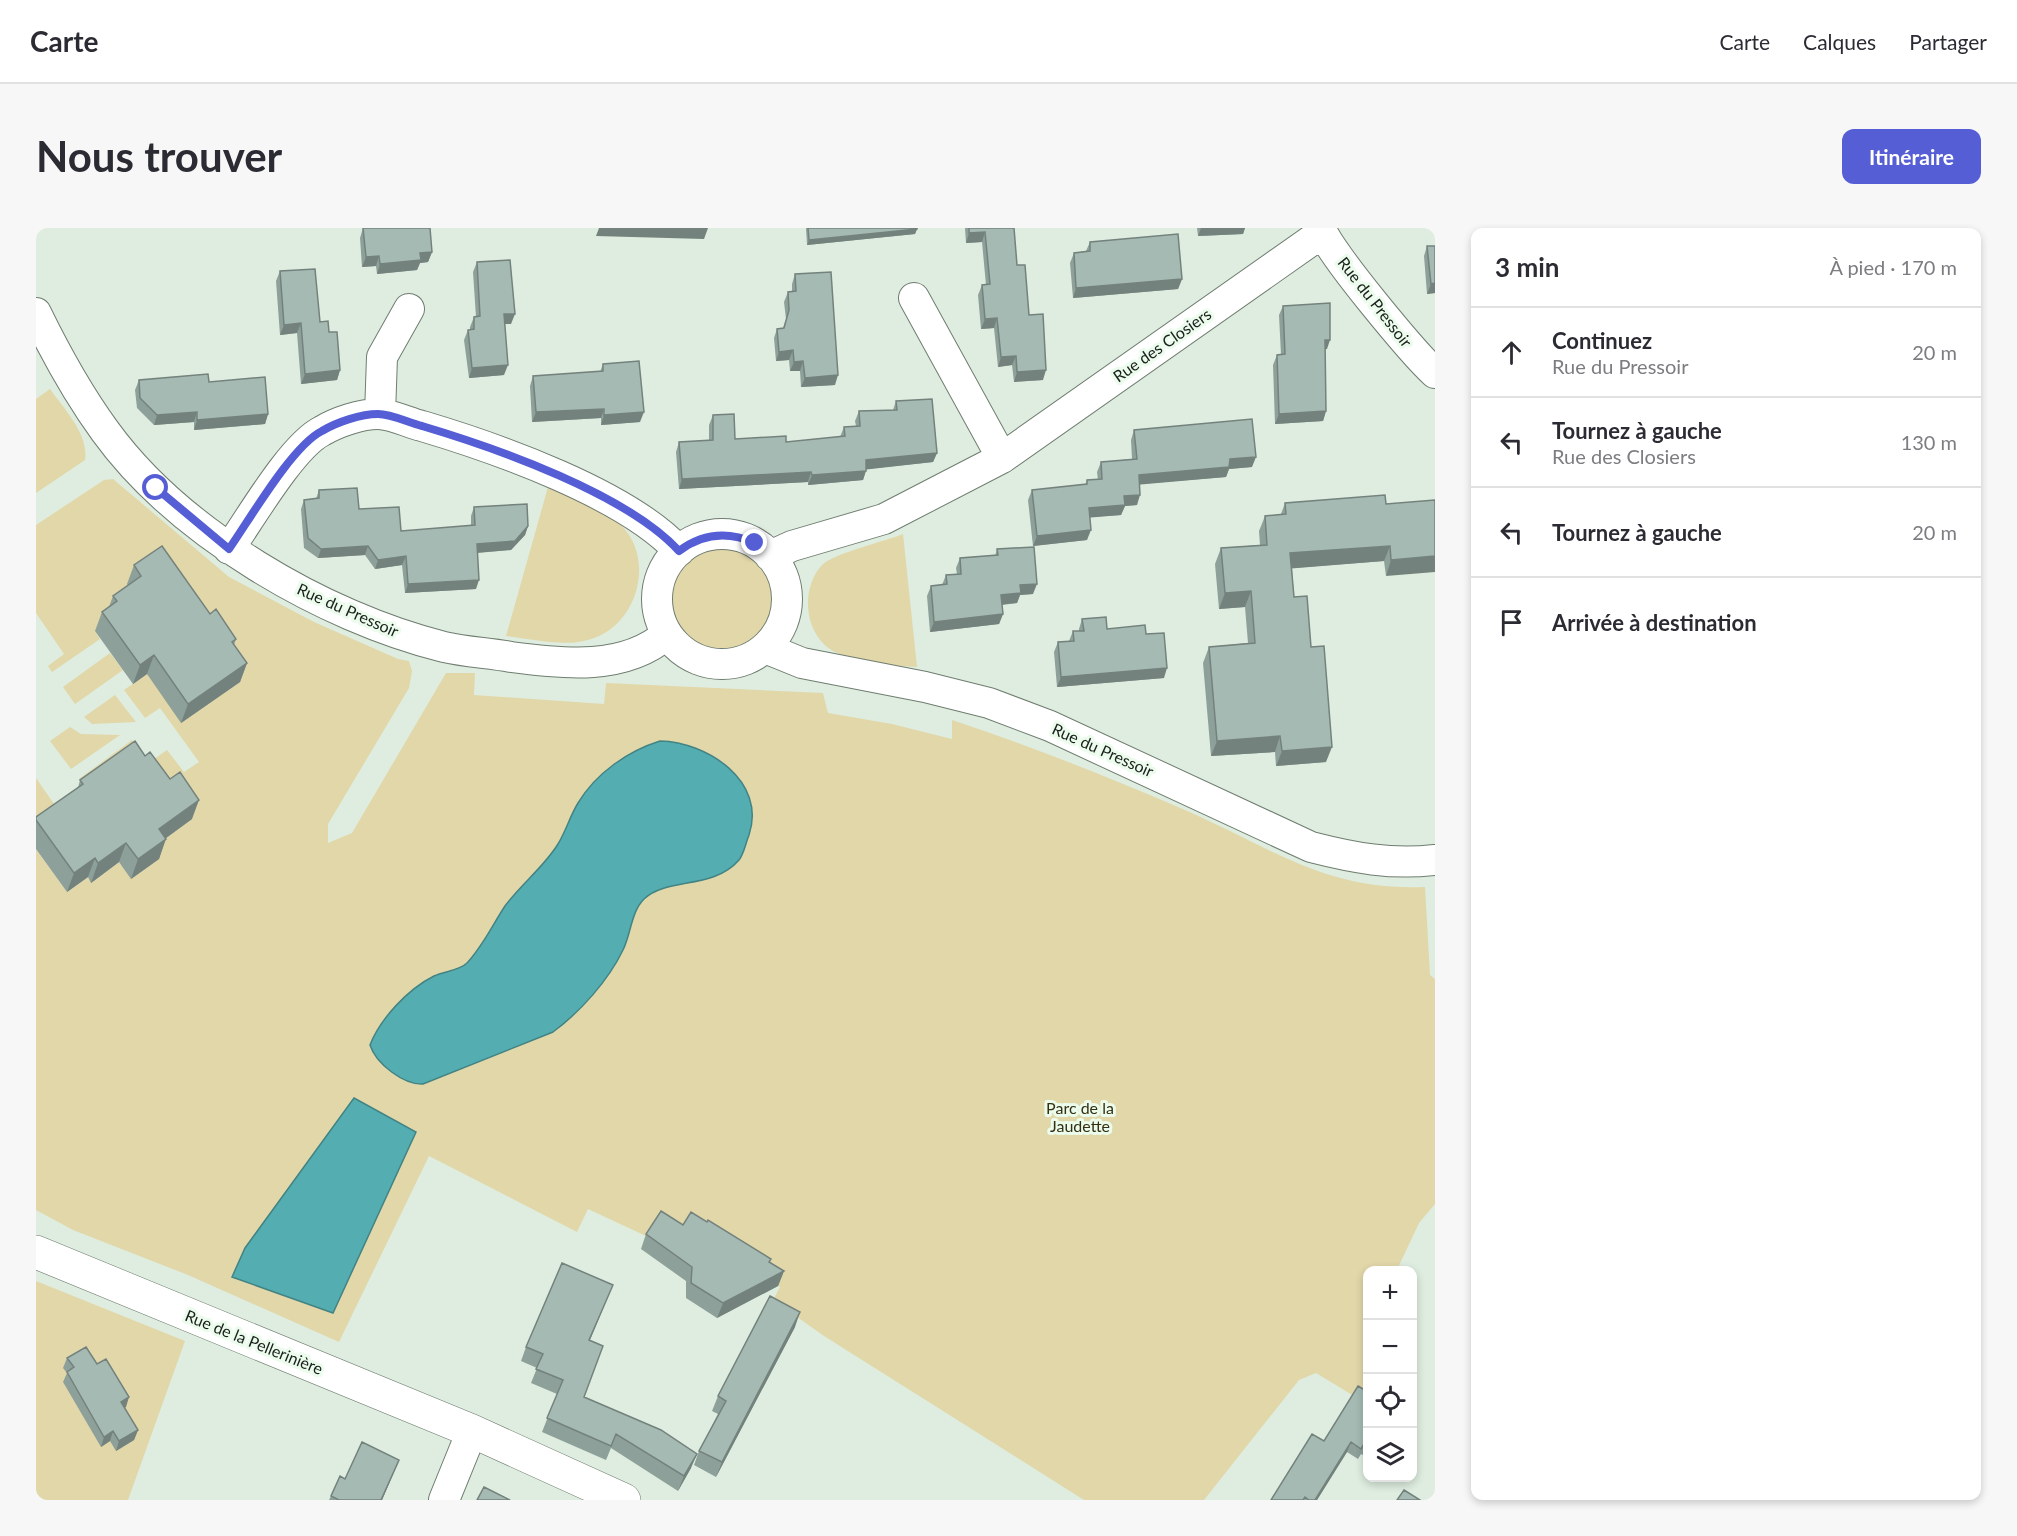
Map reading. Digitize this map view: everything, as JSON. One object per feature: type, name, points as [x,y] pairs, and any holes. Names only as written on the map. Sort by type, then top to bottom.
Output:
[{"type":"street","name":"Rue du Pressoir","points":[[1321,230],[1370,298],[1423,362],[1435,372]]},
{"type":"street","name":"Rue des Closiers","points":[[770,556],[792,546],[884,519],[1002,458],[1321,230]]},
{"type":"street","points":[[914,298],[1002,458]]},
{"type":"street","points":[[380,414],[382,357],[409,309]]},
{"type":"street","name":"Rue du Pressoir","points":[[36,313],[64,368],[106,432],[156,488],[229,549],[322,603],[404,636],[446,647],[522,658],[588,663],[618,659],[640,652],[667,634]]},
{"type":"street","points":[[229,549],[296,453],[320,431],[352,419],[380,414],[485,445],[568,481],[651,526],[679,551]]},
{"type":"street","points":[[726,534],[755,543],[770,556],[781,573],[787,603],[782,623],[765,648],[738,661],[708,662],[681,649],[667,634],[659,615],[657,595],[666,566],[679,551],[696,540],[726,534]]},
{"type":"street","name":"Rue du Pressoir","points":[[765,648],[802,663],[925,687],[989,703],[1061,731],[1311,847],[1355,859],[1396,863],[1435,860]]},
{"type":"street","name":"Rue de la Pellerinière","points":[[36,1252],[472,1431],[624,1500]]},
{"type":"street","points":[[444,1500],[472,1431]]},
{"type":"green space","points":[[50,389],[79,431],[85,450],[85,460],[36,493],[36,399]]},
{"type":"green space","name":"Parc de la Jaudette","points":[[113,479],[229,577],[314,622],[398,659],[409,661],[412,671],[409,688],[328,824],[328,843],[352,833],[446,673],[475,673],[474,695],[604,704],[606,683],[823,693],[828,713],[892,724],[952,739],[952,720],[1040,751],[1127,786],[1185,810],[1300,864],[1328,874],[1358,882],[1425,887],[1430,975],[1435,979],[1435,1204],[1419,1223],[1399,1266],[1363,1266],[1363,1402],[1316,1373],[1299,1380],[1204,1500],[1084,1500],[824,1336],[773,1300],[780,1287],[764,1277],[648,1237],[588,1209],[577,1232],[429,1156],[339,1342],[188,1275],[73,1230],[36,1210],[36,849],[67,892],[88,877],[92,882],[119,862],[131,878],[158,858],[87,790],[79,779],[132,740],[150,762],[167,750],[184,772],[199,762],[160,708],[145,718],[124,690],[147,674],[134,595],[95,631],[100,639],[52,672],[48,666],[64,654],[36,613],[36,525],[104,480]]},
{"type":"green space","points":[[548,487],[614,518],[632,540],[638,556],[639,574],[636,592],[629,608],[605,633],[588,640],[557,643],[506,636]]},
{"type":"green space","points":[[903,534],[917,667],[864,661],[835,652],[817,636],[812,624],[808,600],[815,575],[822,565],[836,556]]},
{"type":"green space","points":[[722,546],[742,550],[759,561],[770,578],[774,598],[770,618],[759,635],[742,646],[722,650],[702,646],[685,635],[674,618],[670,598],[674,578],[685,561],[702,550]]},
{"type":"green space","points":[[110,653],[123,670],[75,704],[63,687]]},
{"type":"green space","points":[[115,695],[136,722],[92,724],[84,717]]},
{"type":"green space","points":[[70,727],[81,734],[120,735],[71,769],[50,741]]},
{"type":"green space","points":[[36,778],[61,814],[36,831]]},
{"type":"green space","points":[[36,1281],[185,1341],[128,1500],[36,1500]]},
{"type":"water","points":[[660,741],[678,743],[714,757],[729,768],[741,782],[749,798],[752,815],[749,835],[739,860],[716,876],[665,888],[644,899],[636,910],[626,944],[610,973],[583,1005],[553,1032],[423,1084],[399,1077],[384,1066],[370,1045],[388,1015],[424,982],[467,963],[505,906],[561,839],[585,792],[614,764]]},
{"type":"water","points":[[354,1098],[416,1132],[333,1313],[232,1277],[245,1248]]},
{"type":"building","points":[[363,228],[430,228],[432,252],[420,253],[421,260],[380,264],[379,256],[366,257]]},
{"type":"building","points":[[808,228],[917,228],[917,229],[809,240]]},
{"type":"building","points":[[969,228],[1014,228],[1017,265],[1025,265],[1029,315],[1043,314],[1046,370],[1017,372],[1016,356],[1001,357],[997,318],[985,319],[982,285],[990,284],[985,232],[969,233]]},
{"type":"building","points":[[1178,234],[1182,279],[1076,288],[1074,253],[1090,251],[1090,242]]},
{"type":"building","points":[[1427,246],[1435,246],[1435,283],[1431,284]]},
{"type":"building","points":[[510,260],[515,314],[504,314],[508,365],[472,368],[468,330],[474,329],[474,317],[480,316],[477,262]]},
{"type":"building","points":[[315,269],[320,322],[328,321],[329,332],[337,332],[340,370],[305,374],[301,323],[284,325],[280,271]]},
{"type":"building","points":[[831,272],[838,375],[805,378],[803,361],[794,362],[793,350],[779,352],[777,329],[784,328],[789,310],[788,292],[796,291],[795,274]]},
{"type":"building","points":[[1330,303],[1330,340],[1325,340],[1326,411],[1279,414],[1277,355],[1285,354],[1283,306]]},
{"type":"building","points":[[639,361],[644,412],[604,415],[604,409],[536,412],[533,376],[603,371],[603,364]]},
{"type":"building","points":[[208,374],[209,382],[265,377],[268,414],[197,420],[197,412],[157,415],[140,398],[139,380]]},
{"type":"building","points":[[932,399],[937,453],[866,460],[866,471],[682,479],[679,442],[713,440],[713,415],[734,414],[735,439],[786,436],[786,442],[845,436],[844,427],[860,426],[859,411],[897,410],[896,401]]},
{"type":"building","points":[[1252,419],[1256,457],[1230,459],[1229,467],[1139,475],[1140,495],[1124,496],[1125,505],[1089,508],[1091,530],[1037,536],[1032,490],[1087,484],[1087,480],[1102,479],[1101,462],[1137,459],[1134,430]]},
{"type":"building","points":[[357,488],[359,509],[399,507],[401,531],[475,525],[474,507],[527,504],[528,526],[515,541],[477,544],[479,580],[408,584],[406,556],[378,560],[368,546],[321,549],[308,538],[304,500],[319,498],[319,490]]},
{"type":"building","points":[[1385,495],[1386,504],[1435,500],[1435,556],[1391,560],[1390,546],[1290,553],[1294,597],[1307,596],[1311,647],[1324,646],[1332,747],[1282,751],[1280,736],[1217,741],[1209,647],[1255,643],[1251,591],[1225,593],[1221,548],[1267,545],[1265,516],[1286,514],[1285,503]]},
{"type":"building","points":[[162,546],[210,614],[216,609],[236,639],[232,642],[247,663],[188,704],[154,655],[140,665],[102,612],[117,601],[113,596],[141,576],[134,565]]},
{"type":"building","points":[[1034,547],[1037,584],[1020,585],[1021,593],[1001,595],[1003,614],[934,622],[931,586],[947,584],[946,575],[961,574],[960,558],[998,555],[997,549]]},
{"type":"building","points":[[1106,617],[1107,629],[1145,625],[1146,634],[1164,633],[1167,668],[1061,677],[1058,642],[1074,641],[1073,631],[1084,631],[1082,619]]},
{"type":"building","points":[[135,741],[145,756],[150,752],[170,779],[180,772],[199,800],[159,829],[166,839],[138,859],[126,843],[98,863],[95,858],[74,873],[36,817],[83,784],[80,780]]},
{"type":"building","points":[[661,1211],[683,1225],[691,1212],[707,1222],[708,1220],[771,1259],[769,1262],[784,1271],[723,1303],[691,1283],[692,1267],[646,1234]]},
{"type":"building","points":[[562,1263],[613,1285],[589,1340],[603,1346],[584,1397],[661,1430],[697,1454],[684,1476],[616,1434],[611,1446],[547,1418],[563,1380],[536,1369],[543,1354],[526,1347]]},
{"type":"building","points":[[770,1296],[800,1312],[722,1462],[699,1451],[726,1401],[718,1396]]},
{"type":"building","points":[[86,1347],[97,1364],[106,1359],[129,1397],[121,1402],[138,1430],[119,1441],[113,1431],[104,1437],[67,1372],[74,1367],[67,1358]]},
{"type":"building","points":[[1358,1386],[1363,1389],[1363,1446],[1361,1449],[1351,1442],[1315,1500],[1305,1497],[1303,1500],[1271,1500],[1312,1434],[1324,1441]]},
{"type":"building","points":[[362,1442],[399,1460],[381,1500],[339,1500],[331,1496],[340,1476],[345,1479]]},
{"type":"building","points":[[484,1487],[510,1500],[477,1500]]},
{"type":"building","points":[[1404,1490],[1420,1500],[1397,1500]]},
{"type":"route","points":[[156,488],[229,549],[296,453],[320,431],[352,419],[380,414],[485,445],[568,481],[651,526],[668,538],[679,551],[696,540],[716,535],[736,536],[755,543]]}]
